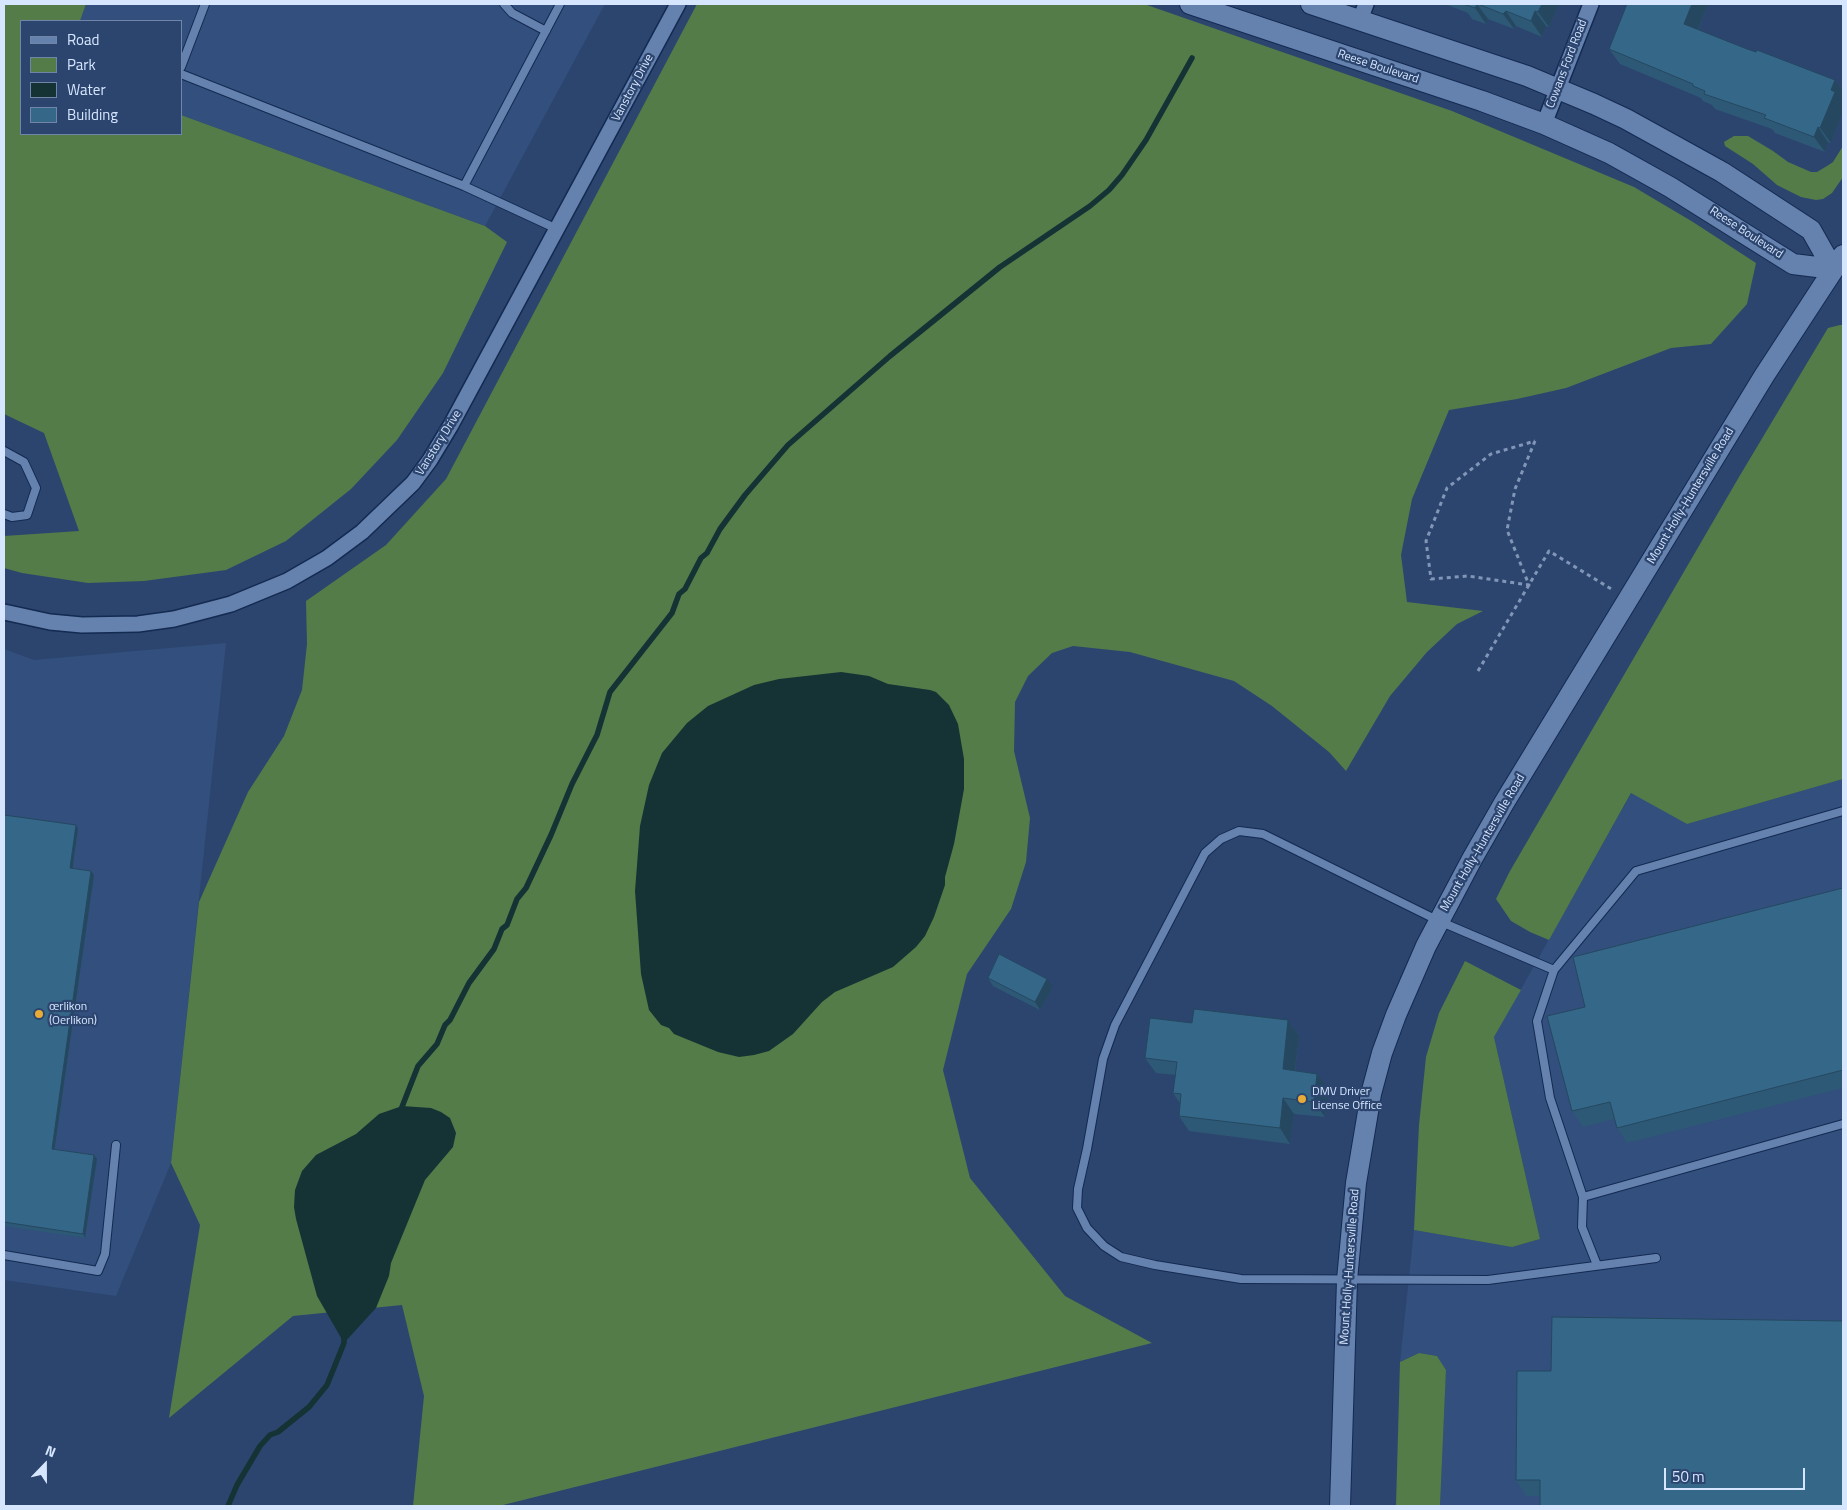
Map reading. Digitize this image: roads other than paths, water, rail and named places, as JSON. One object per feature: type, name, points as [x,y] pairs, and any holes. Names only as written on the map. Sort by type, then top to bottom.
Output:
[{"type":"main road","name":"Reese Boulevard","points":[[1190,4],[1482,101],[1544,124],[1609,153],[1670,187],[1793,264],[1840,267]]},
{"type":"main road","points":[[1311,4],[1363,12],[1558,89],[1626,119],[1690,153],[1811,230],[1840,267]]},
{"type":"main road","name":"Mount Holly-Huntersville Road","points":[[1340,1506],[1347,1280],[1356,1183],[1371,1094],[1382,1053],[1410,979],[1439,921],[1504,803],[1764,376],[1840,267]]},
{"type":"street","name":"Vanstory Drive","points":[[4,612],[50,622],[82,625],[138,624],[174,620],[231,604],[287,581],[328,558],[362,532],[402,496],[430,460],[451,425],[678,4]]},
{"type":"street","name":"Cowans Ford Road","points":[[1544,124],[1591,4]]},
{"type":"lane","points":[[182,64],[205,4]]},
{"type":"lane","points":[[504,4],[512,13],[546,31]]},
{"type":"lane","points":[[464,186],[560,4]]},
{"type":"lane","points":[[182,74],[464,186],[557,228]]},
{"type":"lane","points":[[4,451],[24,462],[36,488],[27,515],[12,518],[4,514]]},
{"type":"lane","points":[[1597,1265],[1582,1226],[1583,1197],[1550,1098],[1537,1021],[1554,970],[1636,870],[1843,811]]},
{"type":"lane","points":[[1554,970],[1439,921],[1264,834],[1239,831],[1220,839],[1205,853],[1115,1025],[1104,1059],[1078,1189],[1077,1208],[1088,1228],[1104,1246],[1121,1256],[1155,1265],[1241,1279],[1488,1280],[1656,1258]]},
{"type":"lane","points":[[1583,1197],[1843,1124]]},
{"type":"lane","points":[[4,1255],[98,1271],[105,1254],[116,1145]]},
{"type":"water","points":[[841,672],[869,676],[888,684],[930,690],[936,692],[949,705],[958,724],[964,759],[964,789],[954,844],[945,877],[945,885],[925,936],[916,947],[893,967],[835,992],[822,1002],[793,1034],[769,1051],[739,1057],[718,1052],[674,1034],[669,1028],[661,1025],[649,1010],[641,974],[635,891],[640,826],[649,785],[662,753],[687,723],[708,706],[754,685],[779,679]]},
{"type":"water","points":[[402,1106],[431,1108],[450,1118],[456,1133],[453,1147],[425,1180],[391,1263],[389,1276],[376,1308],[344,1343],[317,1296],[296,1219],[294,1207],[295,1190],[302,1171],[316,1155],[356,1134],[379,1114]]},
{"type":"waterway","points":[[400,1112],[418,1066],[437,1044],[445,1025],[450,1020],[469,983],[494,949],[502,929],[507,925],[517,899],[526,888],[572,784],[597,735],[610,692],[672,613],[679,594],[685,589],[701,558],[707,553],[720,529],[745,495],[788,445],[890,356],[1000,267],[1090,206],[1109,190],[1122,175],[1146,140],[1192,58]]},
{"type":"waterway","points":[[228,1506],[237,1485],[260,1446],[270,1435],[278,1432],[309,1407],[327,1385],[344,1343],[344,1336]]},
{"type":"place","name":"œrlikon (Oerlikon)","points":[[39,1014]]},
{"type":"place","name":"DMV Driver License Office","points":[[1302,1099]]}]
